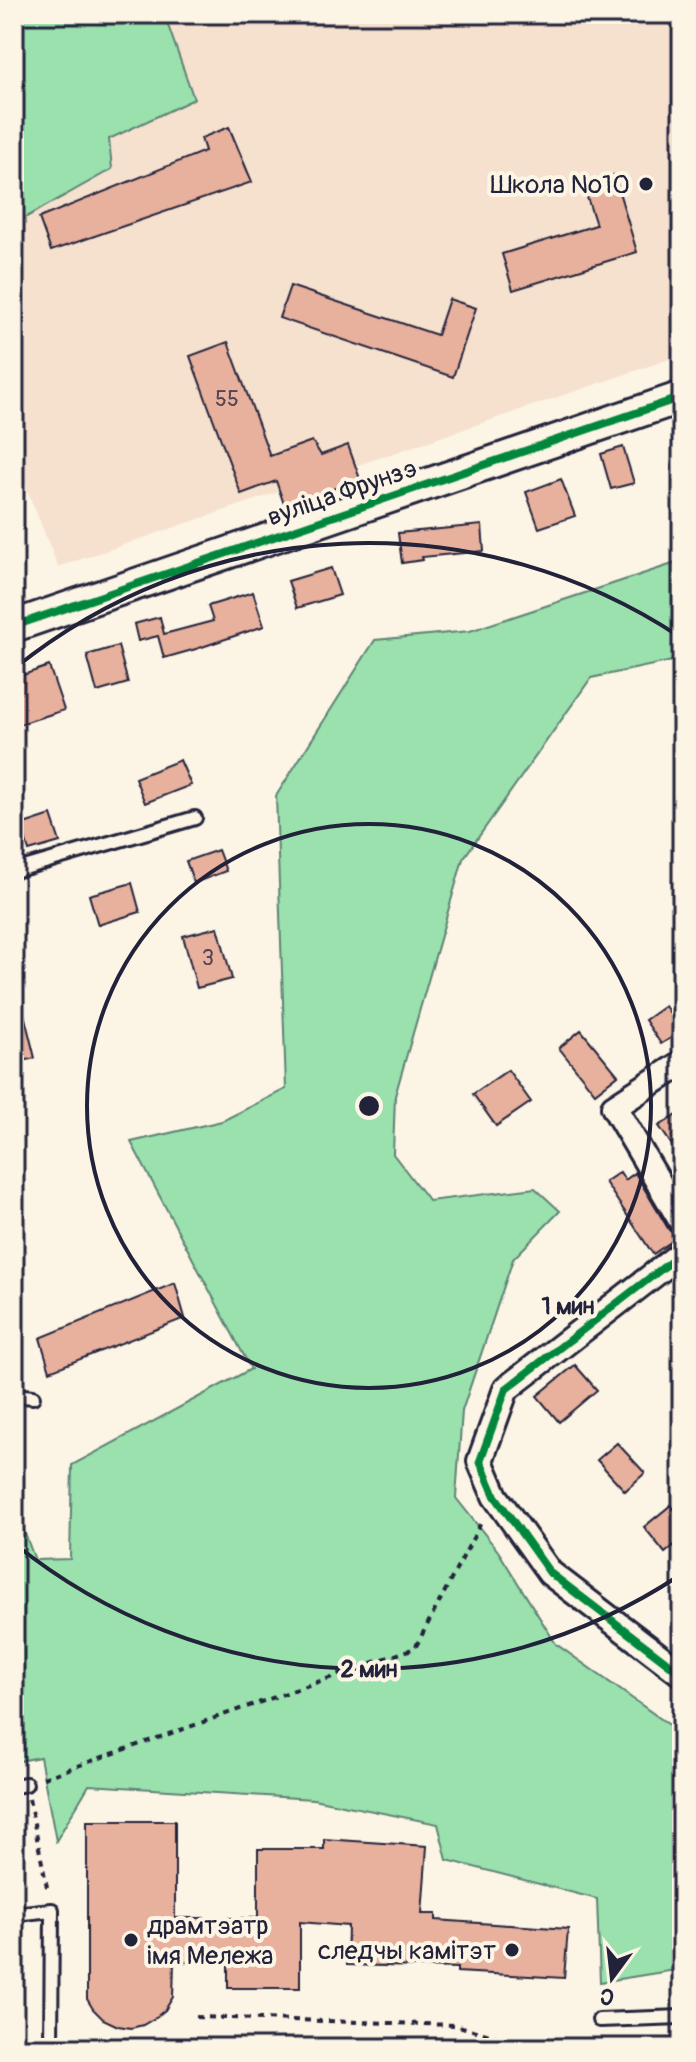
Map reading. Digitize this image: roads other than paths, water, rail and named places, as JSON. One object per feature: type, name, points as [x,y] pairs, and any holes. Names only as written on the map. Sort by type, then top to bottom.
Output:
[{"type":"street","name":"вуліца Фрунзэ","points":[[14,626],[682,397]]},
{"type":"street","points":[[682,1063],[614,1107],[682,1222]]},
{"type":"street","points":[[682,1253],[506,1389],[480,1461],[495,1496],[550,1573],[682,1674]]},
{"type":"lane","points":[[14,871],[195,818]]},
{"type":"lane","points":[[14,1395],[33,1397]]},
{"type":"lane","points":[[14,1914],[52,1910],[51,2048]]},
{"type":"lane","points":[[599,2020],[682,2017]]},
{"type":"place","name":"Школа №10","points":[[646,184]]},
{"type":"place","name":"драмтэатр імя Мележа","points":[[131,1940]]},
{"type":"place","name":"следчы камітэт","points":[[512,1950]]}]
